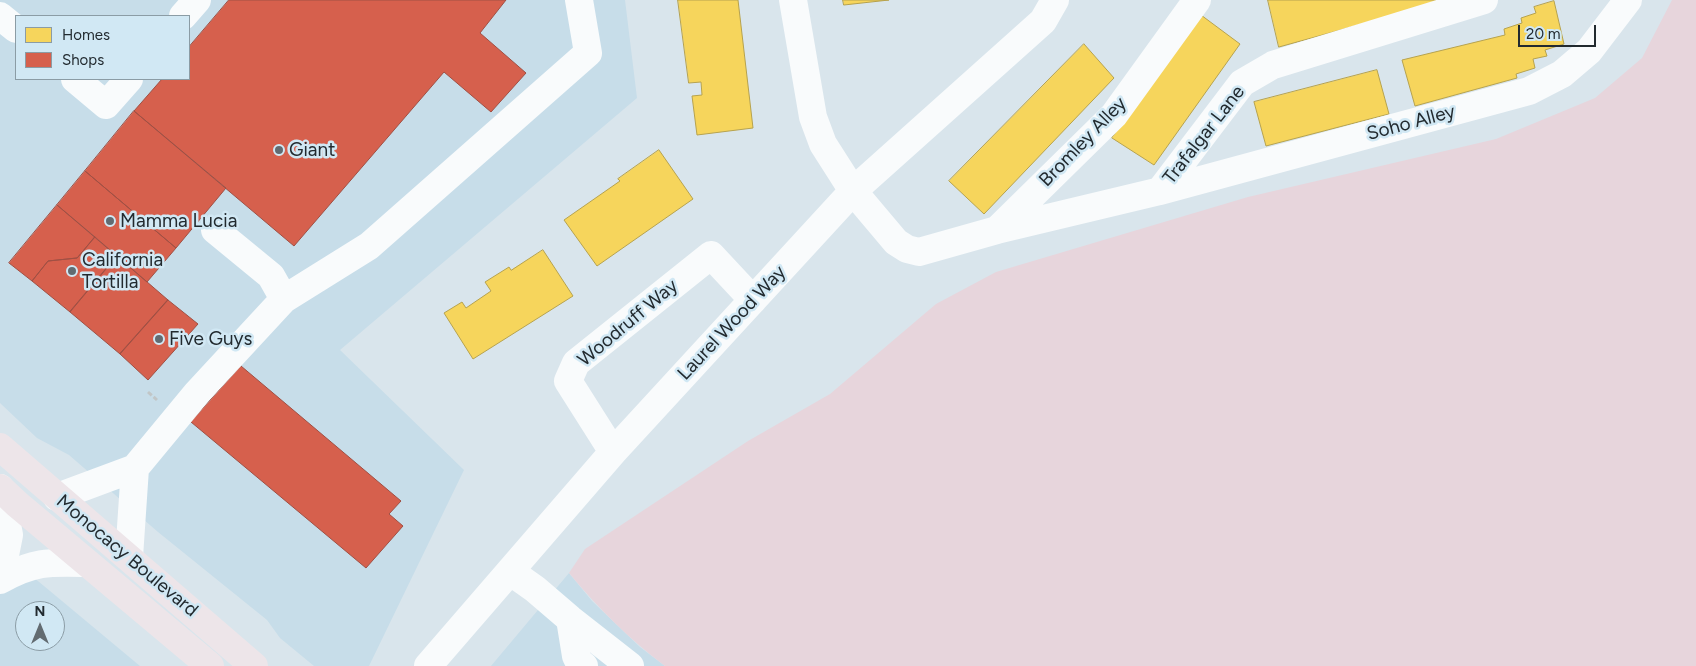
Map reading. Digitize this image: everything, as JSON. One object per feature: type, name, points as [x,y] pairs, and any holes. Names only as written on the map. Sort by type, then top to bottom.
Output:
[{"type":"main road","name":"Monocacy Boulevard","points":[[0,447],[254,666]]},
{"type":"main road","name":"Monocacy Boulevard","points":[[0,488],[86,563],[210,666]]},
{"type":"street","points":[[184,15],[197,0]]},
{"type":"street","points":[[57,497],[135,468],[197,393],[284,299],[369,246],[588,53],[580,0]]},
{"type":"street","name":"Trafalgar Lane","points":[[792,0],[813,117],[823,144],[852,191],[896,242],[908,249],[919,252],[997,230],[1160,191],[1242,83],[1273,66],[1484,0]]},
{"type":"street","name":"Laurel Wood Way","points":[[428,666],[614,452],[852,191],[1043,21],[1055,0]]},
{"type":"street","name":"Bromley Alley","points":[[997,230],[1114,115],[1197,0]]},
{"type":"street","name":"Soho Alley","points":[[1160,191],[1529,91],[1562,74],[1589,51],[1628,0]]},
{"type":"street","points":[[0,16],[15,29]]},
{"type":"street","points":[[76,80],[106,105],[128,80]]},
{"type":"street","points":[[215,230],[270,276],[284,299]]},
{"type":"street","name":"Woodruff Way","points":[[614,452],[568,381],[576,363],[711,255],[753,300]]},
{"type":"street","points":[[129,557],[135,468]]},
{"type":"street","points":[[0,488],[10,535],[0,580]]},
{"type":"street","points":[[0,580],[42,562],[86,563]]},
{"type":"street","points":[[511,572],[535,588],[570,619],[630,666]]},
{"type":"street","points":[[570,619],[576,656],[584,666]]},
{"type":"shaded area","points":[[0,0],[625,0],[637,98],[340,350],[464,470],[369,666],[314,666],[280,638],[267,620],[158,532],[69,455],[37,438],[0,403]]},
{"type":"shaded area","points":[[1672,0],[1696,0],[1696,666],[665,666],[614,622],[569,573],[585,549],[748,441],[830,394],[936,304],[996,272],[1248,197],[1496,139],[1595,98],[1642,58]]},
{"type":"shaded area","points":[[0,550],[62,601],[15,601],[15,651],[65,651],[65,604],[140,666],[0,666]]},
{"type":"shaded area","points":[[569,573],[592,601],[640,647],[665,666],[491,666]]},
{"type":"building: Homes","points":[[678,0],[738,0],[753,128],[697,135],[692,96],[702,95],[701,82],[689,83]]},
{"type":"building: Homes","points":[[843,0],[889,0],[844,5]]},
{"type":"building: Homes","points":[[1268,0],[1449,0],[1279,47]]},
{"type":"building: Homes","points":[[1554,1],[1564,44],[1545,50],[1547,56],[1533,59],[1535,68],[1516,74],[1517,78],[1415,106],[1402,60],[1505,35],[1504,29],[1522,23],[1521,18],[1536,13],[1534,7]]},
{"type":"building: Homes","points":[[1201,15],[1240,44],[1154,165],[1112,138]]},
{"type":"building: Homes","points":[[1084,44],[1114,78],[984,214],[949,181]]},
{"type":"building: Homes","points":[[1377,70],[1389,114],[1266,146],[1254,102]]},
{"type":"building: Homes","points":[[659,150],[693,199],[597,266],[564,220],[620,181],[618,179]]},
{"type":"building: Homes","points":[[543,250],[573,296],[473,359],[444,313],[462,302],[466,308],[491,291],[485,282],[509,267],[511,270]]},
{"type":"building: Shops","name":"Giant","points":[[229,0],[506,0],[480,33],[526,73],[491,112],[444,72],[294,246],[134,111],[161,80],[190,80],[190,46]]},
{"type":"building: Shops","points":[[134,111],[226,188],[176,248],[85,171]]},
{"type":"building: Shops","name":"Mamma Lucia","points":[[85,171],[176,248],[147,282],[57,205]]},
{"type":"building: Shops","points":[[57,205],[95,237],[77,258],[48,261],[32,281],[9,263]]},
{"type":"building: Shops","name":"California Tortilla","points":[[95,237],[117,256],[70,312],[32,281],[48,261],[77,258]]},
{"type":"building: Shops","points":[[117,256],[168,300],[120,354],[70,312]]},
{"type":"building: Shops","name":"Five Guys","points":[[168,300],[198,324],[148,380],[120,354]]},
{"type":"building: Shops","points":[[241,366],[401,501],[389,514],[403,526],[366,568],[191,422]]},
{"type":"place","name":"Giant","points":[[279,150]]},
{"type":"place","name":"Mamma Lucia","points":[[110,221]]},
{"type":"place","name":"California Tortilla","points":[[72,271]]},
{"type":"place","name":"Five Guys","points":[[159,339]]}]
